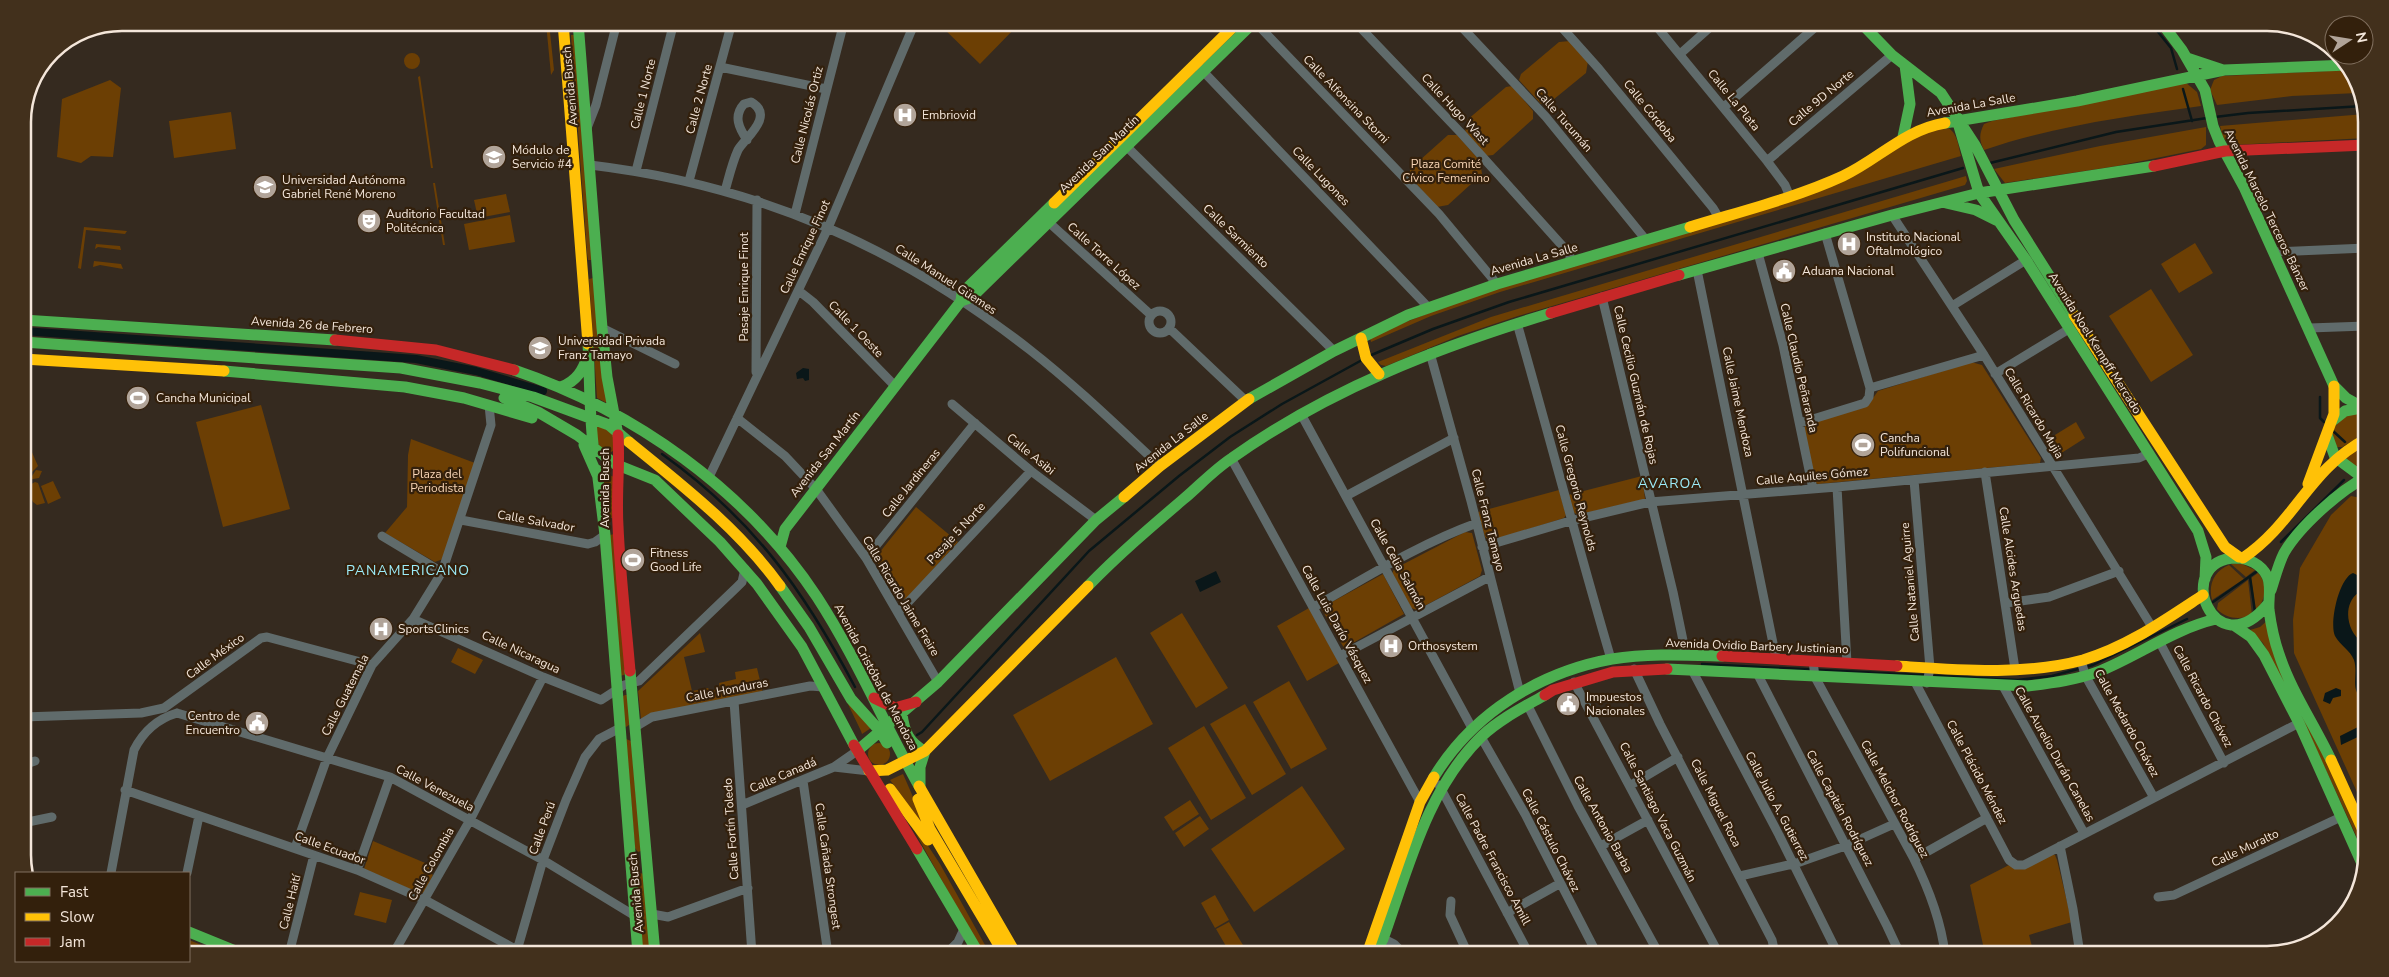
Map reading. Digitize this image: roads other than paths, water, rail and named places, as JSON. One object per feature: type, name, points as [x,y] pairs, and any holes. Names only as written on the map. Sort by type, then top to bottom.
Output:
[{"type":"main road","name":"Avenida Busch","points":[[564,31],[583,269],[591,401],[589,417],[605,533],[637,946]]},
{"type":"main road","name":"Avenida Busch","points":[[578,31],[602,328],[607,377],[618,432],[620,466],[617,502],[618,528],[637,726],[654,946]]},
{"type":"main road","name":"Avenida San Martín","points":[[1200,67],[1230,31]]},
{"type":"main road","name":"Avenida San Martín","points":[[780,547],[785,529],[961,301],[962,293],[1123,143],[1200,67],[1243,31]]},
{"type":"main road","name":"Avenida Noel Kempff Mercado","points":[[1869,31],[1892,55],[1932,84],[1941,93],[1971,149],[1991,176],[2014,220],[2209,523],[2225,547],[2241,557]]},
{"type":"main road","name":"Avenida Marcelo Terceros Bánzer","points":[[2168,31],[2198,76],[2209,105],[2213,126],[2238,175],[2334,386],[2336,401],[2331,422],[2304,493]]},
{"type":"main road","points":[[2176,81],[2184,73],[2187,58],[2224,70]]},
{"type":"main road","points":[[1903,137],[1910,104],[1905,65]]},
{"type":"main road","name":"Avenida La Salle","points":[[860,749],[938,682],[1096,520],[1160,466],[1246,401],[1334,350],[1360,343],[1428,307],[1497,284],[1790,197],[1845,175],[1903,137],[1932,125],[1958,122],[2176,81],[2224,70],[2338,66]]},
{"type":"main road","points":[[873,771],[904,764],[925,751],[1123,550],[1231,458],[1373,372],[1517,323],[1602,297],[1825,233],[1980,193],[2125,172],[2225,151],[2358,145]]},
{"type":"main road","name":"Avenida Noel Kempff Mercado","points":[[1971,149],[1975,180],[1980,193],[2026,260],[2202,538],[2206,557],[2205,579]]},
{"type":"main road","points":[[2238,175],[2239,160],[2246,154],[2259,150]]},
{"type":"main road","points":[[2014,220],[2013,202],[2016,195],[2024,187]]},
{"type":"main road","points":[[1937,203],[1956,204],[1976,210],[2002,224]]},
{"type":"main road","points":[[583,269],[591,269],[595,274],[596,299],[601,311]]},
{"type":"main road","name":"Avenida 26 de Febrero","points":[[31,321],[378,343],[437,351],[532,375],[591,401]]},
{"type":"main road","points":[[31,343],[400,368],[436,373],[500,388],[589,417]]},
{"type":"main road","points":[[1360,343],[1373,372]]},
{"type":"main road","points":[[31,350],[249,363],[433,381],[500,397],[538,412],[594,448],[605,459],[648,475],[662,485],[777,594],[811,646],[860,749]]},
{"type":"main road","points":[[561,387],[569,385],[578,378],[588,355]]},
{"type":"main road","points":[[31,359],[290,375],[405,387],[489,405],[553,422]]},
{"type":"main road","points":[[249,363],[290,375]]},
{"type":"main road","name":"Avenida Marcelo Terceros Bánzer","points":[[2334,386],[2346,398],[2358,405]]},
{"type":"main road","name":"Avenida Cristóbal de Mendoza","points":[[591,401],[638,428],[709,477],[780,547],[828,616],[872,697],[884,729],[1011,946]]},
{"type":"main road","points":[[2331,422],[2345,411],[2358,410]]},
{"type":"main road","name":"Avenida Cristóbal de Mendoza","points":[[589,417],[618,432],[717,515],[765,565],[794,603],[851,699],[884,729]]},
{"type":"main road","points":[[574,434],[587,449],[599,479]]},
{"type":"main road","points":[[2326,434],[2331,452],[2350,471],[2358,475]]},
{"type":"main road","points":[[2358,443],[2336,458],[2304,493],[2267,541],[2241,557],[2218,562],[2205,579],[2203,595],[2205,604],[2216,619],[2235,626],[2251,637],[2264,656],[2299,722],[2358,855]]},
{"type":"main road","points":[[2235,626],[2255,620],[2268,604],[2278,565],[2289,546],[2326,508],[2358,483]]},
{"type":"main road","points":[[605,533],[611,524],[618,528]]},
{"type":"main road","name":"Avenida San Martín","points":[[770,536],[785,529]]},
{"type":"main road","points":[[2241,557],[2250,560],[2263,570],[2270,584],[2271,592]]},
{"type":"main road","points":[[747,565],[758,585],[802,647],[974,946]]},
{"type":"main road","points":[[758,585],[777,594]]},
{"type":"main road","name":"Avenida Ovidio Barbery Justiniano","points":[[1373,946],[1428,813],[1441,788],[1481,737],[1527,704],[1553,690],[1574,682],[1634,669],[1757,673],[1814,669],[1847,663],[2003,686],[2057,682],[2083,667],[2103,652],[2152,627],[2203,595]]},
{"type":"main road","points":[[2268,604],[2278,652],[2358,820]]},
{"type":"main road","name":"Avenida Ovidio Barbery Justiniano","points":[[1373,946],[1420,802],[1433,777],[1448,755],[1472,728],[1520,693],[1560,674],[1612,659],[1686,655],[1776,658],[1814,669],[1926,676],[2066,664],[2099,671],[2194,624],[2216,619]]},
{"type":"main road","points":[[1678,669],[1687,661],[1686,655]]},
{"type":"main road","points":[[1692,670],[1691,664],[1694,659],[1703,656]]},
{"type":"main road","points":[[872,697],[891,709],[903,708],[916,702]]},
{"type":"main road","points":[[902,714],[908,740],[914,746],[925,751]]},
{"type":"main road","points":[[620,728],[629,731],[637,726]]},
{"type":"main road","points":[[920,788],[920,767],[925,751]]},
{"type":"main road","name":"Avenida Cristóbal de Mendoza","points":[[904,764],[930,829],[999,946]]},
{"type":"main road","points":[[873,771],[920,828],[991,946]]},
{"type":"main road","points":[[630,852],[637,856],[647,850]]},
{"type":"main road","points":[[631,870],[639,865],[648,868]]},
{"type":"main road","points":[[190,932],[223,946]]},
{"type":"street","points":[[587,128],[615,31]]},
{"type":"street","name":"Calle 1 Norte","points":[[636,171],[672,31]]},
{"type":"street","name":"Calle 2 Norte","points":[[689,181],[730,31]]},
{"type":"street","name":"Calle Nicolás Ortiz","points":[[795,214],[842,31]]},
{"type":"street","name":"Calle Enrique Finot","points":[[709,477],[756,374],[799,291],[828,228],[911,31]]},
{"type":"street","name":"Calle Alfonsina Storni","points":[[1263,31],[1439,214],[1497,284]]},
{"type":"street","name":"Calle Hugo Wast","points":[[1364,31],[1461,133],[1567,251],[1573,262]]},
{"type":"street","name":"Calle Tucumán","points":[[1465,31],[1546,117],[1646,240]]},
{"type":"street","name":"Calle Córdoba","points":[[1565,31],[1599,69],[1713,208],[1719,218]]},
{"type":"street","name":"Calle La Plata","points":[[1661,31],[1767,161],[1785,185],[1790,197]]},
{"type":"street","points":[[1680,54],[1706,31]]},
{"type":"street","points":[[1724,107],[1811,31]]},
{"type":"street","name":"Calle 9D Norte","points":[[1767,161],[1892,55]]},
{"type":"street","points":[[720,67],[826,89]]},
{"type":"street","name":"Calle Lugones","points":[[1200,67],[1428,307]]},
{"type":"street","points":[[584,90],[591,95],[599,91]]},
{"type":"street","points":[[725,191],[738,150],[747,140]]},
{"type":"street","name":"Calle Sarmiento","points":[[1123,143],[1334,350]]},
{"type":"street","name":"Calle Manuel Güemes","points":[[590,166],[636,171],[689,181],[756,200],[828,228],[894,259],[961,301],[1030,350],[1160,466]]},
{"type":"street","name":"Pasaje Enrique Finot","points":[[756,200],[756,374]]},
{"type":"street","name":"Calle Ricardo Mujia","points":[[1892,215],[1996,374],[2152,627]]},
{"type":"street","name":"Calle Torre López","points":[[1044,218],[1151,315]]},
{"type":"street","points":[[1800,423],[1865,403],[1869,396],[1870,388],[1825,233]]},
{"type":"street","points":[[2273,252],[2358,248]]},
{"type":"street","name":"Calle Claudio Peñaranda","points":[[1758,253],[1783,345],[1813,488]]},
{"type":"street","points":[[1952,306],[2026,260]]},
{"type":"street","name":"Calle Jaime Mendoza","points":[[1697,270],[1776,658]]},
{"type":"street","name":"Calle 1 Oeste","points":[[799,291],[813,302],[895,386]]},
{"type":"street","name":"Calle Cecilio Guzmán de Rojas","points":[[1602,297],[1673,592],[1686,655]]},
{"type":"street","name":"Calle Torre López","points":[[1158,311],[1166,313],[1171,320],[1169,328],[1160,333],[1153,331],[1149,325],[1151,315],[1158,311]]},
{"type":"street","name":"Calle Gregorio Reynolds","points":[[1517,323],[1552,443],[1570,521],[1612,659]]},
{"type":"street","points":[[2309,328],[2358,326]]},
{"type":"street","points":[[602,328],[676,364]]},
{"type":"street","name":"Calle Torre López","points":[[1169,328],[1246,401]]},
{"type":"street","points":[[1996,374],[2069,329]]},
{"type":"street","name":"Calle Franz Tamayo","points":[[1430,352],[1477,523],[1489,577],[1520,693]]},
{"type":"street","points":[[1870,388],[1984,355]]},
{"type":"street","name":"Calle Asibi","points":[[952,404],[1031,471],[1096,520]]},
{"type":"street","name":"Calle Guatemala","points":[[489,405],[491,425]]},
{"type":"street","name":"Calle Guatemala","points":[[295,848],[326,758],[372,665],[413,619],[442,572],[461,520],[491,425],[497,417],[507,410]]},
{"type":"street","name":"Calle Celia Salmón","points":[[1301,414],[1472,728]]},
{"type":"street","name":"Calle Ricardo Jaime Freire","points":[[737,418],[785,456],[816,488],[866,558],[938,682]]},
{"type":"street","name":"Calle Jardineras","points":[[866,558],[975,423]]},
{"type":"street","points":[[1346,496],[1454,438]]},
{"type":"street","name":"Calle Aquiles Gómez","points":[[1482,548],[1570,521],[1650,502],[2052,467],[2139,458],[2148,454]]},
{"type":"street","name":"Calle Luis Darío Vásquez","points":[[1231,458],[1420,802]]},
{"type":"street","name":"Pasaje 5 Norte","points":[[899,612],[1031,471]]},
{"type":"street","name":"Calle Alcides Arguedas","points":[[1985,472],[2015,669]]},
{"type":"street","name":"Calle Nataniel Aguirre","points":[[1914,480],[1926,676]]},
{"type":"street","points":[[1837,487],[1847,663]]},
{"type":"street","name":"Calle Salvador","points":[[461,520],[588,544],[595,542],[605,533]]},
{"type":"street","points":[[1314,607],[1385,566],[1449,533],[1477,523]]},
{"type":"street","points":[[382,536],[442,572]]},
{"type":"street","points":[[617,690],[639,680],[737,587],[742,582],[747,565]]},
{"type":"street","points":[[2006,604],[2049,597],[2119,571]]},
{"type":"street","points":[[1340,656],[1489,577]]},
{"type":"street","name":"Calle Nicaragua","points":[[413,619],[599,700],[604,700],[617,690]]},
{"type":"street","name":"Calle México","points":[[111,872],[134,750],[140,738],[150,727],[170,712],[174,700],[261,638],[268,637],[372,665]]},
{"type":"street","name":"Calle Ricardo Chávez","points":[[2160,641],[2224,763]]},
{"type":"street","name":"Calle Medardo Chávez","points":[[2083,667],[2153,796]]},
{"type":"street","name":"Calle Miguel Roca","points":[[1634,669],[1772,940],[1772,946]]},
{"type":"street","name":"Calle Melchor Rodríguez","points":[[1814,669],[1914,859],[1930,900],[1943,946]]},
{"type":"street","name":"Calle Julio A. Gutierrez","points":[[1692,670],[1834,946]]},
{"type":"street","name":"Calle Capitán Rodríguez","points":[[1757,673],[1896,946]]},
{"type":"street","name":"Calle Plácido Méndez","points":[[1926,676],[1987,818],[2009,860],[2016,865],[2024,865],[2060,846]]},
{"type":"street","name":"Calle Colombia","points":[[398,946],[470,820],[543,677]]},
{"type":"street","name":"Calle Santiago Vaca Guzmán","points":[[1574,682],[1715,946]]},
{"type":"street","name":"Calle Honduras","points":[[637,726],[652,717],[810,686],[824,687]]},
{"type":"street","name":"Calle Aurelio Durán Canelas","points":[[2003,686],[2084,833]]},
{"type":"street","name":"Calle Fortín Toledo","points":[[734,701],[752,946]]},
{"type":"street","name":"Calle Antonio Barba","points":[[1527,704],[1655,946]]},
{"type":"street","name":"Calle Venezuela","points":[[31,717],[170,712],[390,777],[543,860],[635,916]]},
{"type":"street","points":[[2079,946],[2074,909],[2060,846],[2153,796],[2224,763],[2299,722]]},
{"type":"street","name":"Calle Perú","points":[[518,946],[543,860],[566,800],[585,758],[599,739],[607,733],[620,728]]},
{"type":"street","name":"Calle Cástulo Chávez","points":[[1481,737],[1525,814],[1559,884],[1593,946]]},
{"type":"street","name":"Calle Canadá","points":[[742,805],[834,767],[860,749]]},
{"type":"street","points":[[1630,785],[1678,757]]},
{"type":"street","points":[[31,763],[35,762]]},
{"type":"street","name":"Calle Canadá","points":[[834,767],[873,771]]},
{"type":"street","points":[[357,870],[390,777]]},
{"type":"street","name":"Calle Padre Francisco Amill","points":[[1433,777],[1441,788],[1525,946]]},
{"type":"street","name":"Calle Cañada Strongest","points":[[803,781],[827,946]]},
{"type":"street","name":"Calle Ecuador","points":[[125,790],[357,870],[425,900],[506,946]]},
{"type":"street","points":[[31,821],[52,816]]},
{"type":"street","points":[[187,872],[199,816]]},
{"type":"street","name":"Calle Muralto","points":[[2158,897],[2174,895],[2341,817]]},
{"type":"street","points":[[1914,859],[1987,818]]},
{"type":"street","points":[[1601,846],[1648,820]]},
{"type":"street","points":[[1740,876],[1792,863],[1845,846],[1894,824]]},
{"type":"street","name":"Calle Haití","points":[[291,946],[314,855]]},
{"type":"street","points":[[1507,913],[1559,884]]},
{"type":"street","points":[[652,914],[668,916],[748,888]]},
{"type":"street","points":[[1451,901],[1450,915],[1464,946]]},
{"type":"street","points":[[954,946],[964,929]]},
{"type":"street","points":[[1373,946],[1394,944],[1396,946]]},
{"type":"waterway","points":[[2157,31],[2171,48],[2177,69]]},
{"type":"waterway","points":[[2183,89],[2192,121]]},
{"type":"waterway","points":[[2215,117],[2248,113],[2356,106]]},
{"type":"waterway","points":[[1990,163],[2116,132],[2207,118]]},
{"type":"waterway","points":[[1369,356],[1433,329],[1509,302],[1963,168]]},
{"type":"waterway","points":[[31,332],[416,359],[476,371],[543,391]]},
{"type":"waterway","points":[[917,735],[922,732],[1089,551],[1179,476],[1230,437],[1282,404],[1362,360]]},
{"type":"waterway","points":[[2320,397],[2320,418],[2324,422]]},
{"type":"waterway","points":[[2333,431],[2345,442]]},
{"type":"waterway","points":[[662,454],[723,504],[773,558],[816,618],[855,687]]},
{"type":"waterway","points":[[2281,542],[2344,480]]},
{"type":"waterway","points":[[2213,602],[2256,572]]},
{"type":"waterway","points":[[2250,577],[2255,612]]},
{"type":"waterway","points":[[1702,664],[2018,680],[2052,676],[2093,665],[2187,619]]},
{"type":"place","name":"Embriovid","points":[[905,115]]},
{"type":"place","name":"Módulo de Servicio #4","points":[[494,157]]},
{"type":"place","name":"Universidad Autónoma Gabriel René Moreno","points":[[265,187]]},
{"type":"place","name":"Auditorio Facultad Politécnica","points":[[369,221]]},
{"type":"place","name":"Instituto Nacional Oftalmológico","points":[[1849,244]]},
{"type":"place","name":"Aduana Nacional","points":[[1784,271]]},
{"type":"place","name":"Universidad Privada Franz Tamayo","points":[[540,348]]},
{"type":"place","name":"Cancha Municipal","points":[[138,398]]},
{"type":"place","name":"Cancha Polifuncional","points":[[1863,445]]},
{"type":"place","name":"Fitness Good Life","points":[[633,560]]},
{"type":"place","name":"SportsClinics","points":[[381,629]]},
{"type":"place","name":"Orthosystem","points":[[1391,646]]},
{"type":"place","name":"Impuestos Nacionales","points":[[1568,704]]},
{"type":"place","name":"Centro de Encuentro","points":[[257,723]]},
{"type":"district","name":"AVAROA","points":[[1670,483]]},
{"type":"district","name":"PANAMERICANO","points":[[408,570]]},
{"type":"park label","name":"Plaza Comité Cívico Femenino","points":[[1446,171]]},
{"type":"park label","name":"Plaza del Periodista","points":[[437,481]]}]
